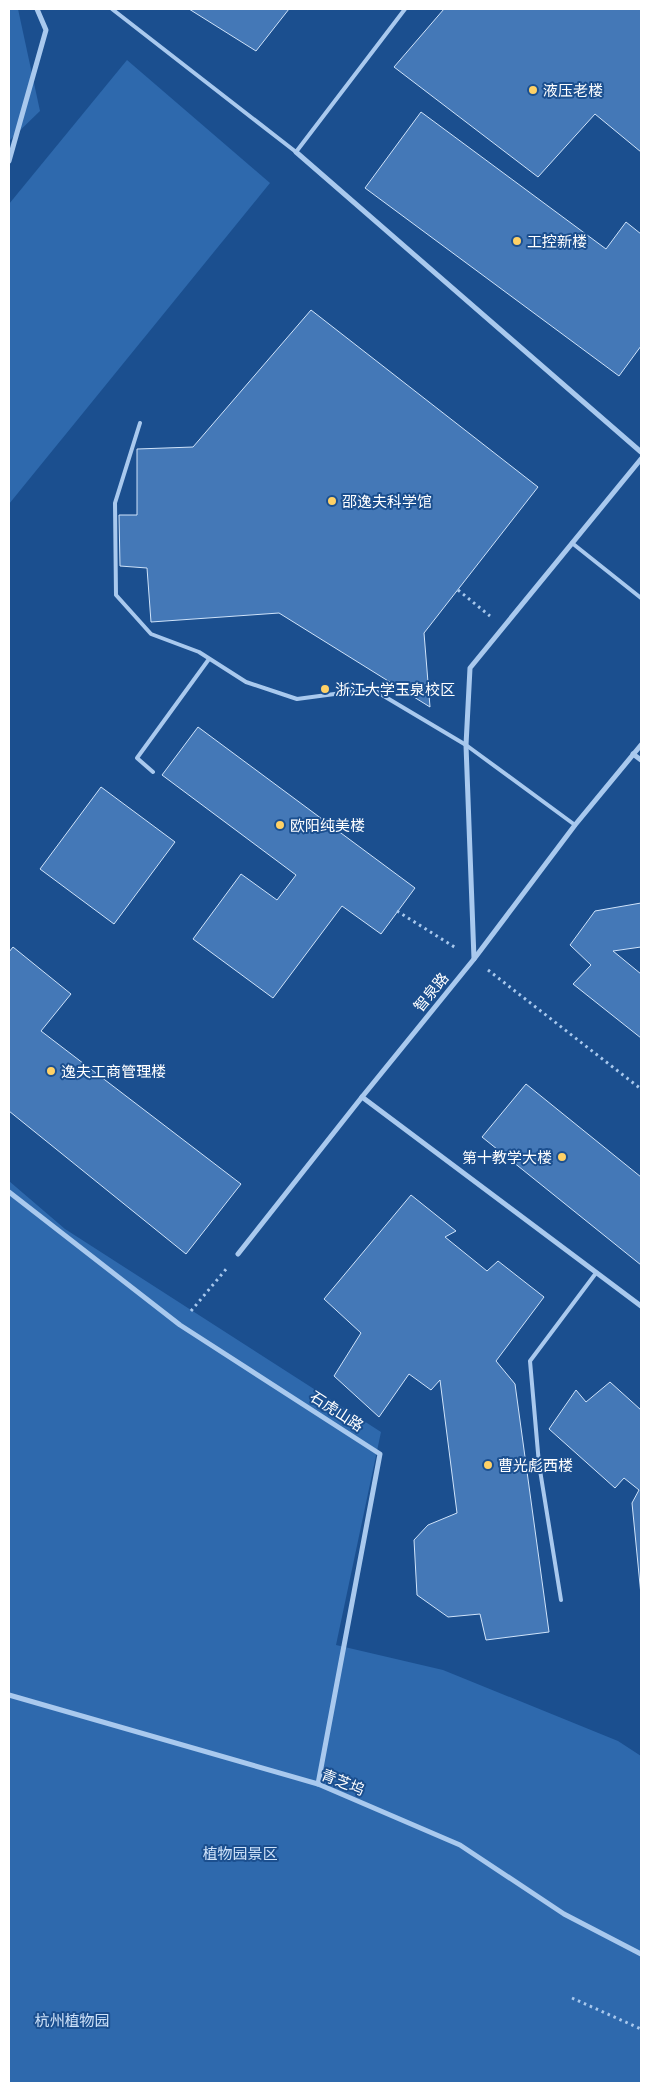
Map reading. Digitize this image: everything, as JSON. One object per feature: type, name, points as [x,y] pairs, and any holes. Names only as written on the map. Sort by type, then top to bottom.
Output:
[{"type":"street","points":[[9,161],[46,30],[37,9]]},
{"type":"street","points":[[296,152],[641,452]]},
{"type":"street","points":[[474,959],[466,746],[470,668],[641,459]]},
{"type":"street","name":"智泉路","points":[[238,1254],[474,959],[575,825],[641,745]]},
{"type":"street","points":[[633,754],[641,760]]},
{"type":"street","points":[[362,1097],[641,1306]]},
{"type":"street","name":"石虎山路","points":[[9,1192],[180,1325],[380,1454],[318,1784]]},
{"type":"street","name":"青芝坞","points":[[9,1695],[318,1784],[460,1845],[564,1914],[641,1954]]},
{"type":"lane","points":[[112,9],[296,152],[405,9]]},
{"type":"lane","points":[[140,423],[115,503],[116,595],[151,634],[199,652],[246,682],[297,699],[372,689],[466,746],[575,825]]},
{"type":"lane","points":[[572,543],[641,598]]},
{"type":"lane","points":[[153,772],[137,758],[209,659]]},
{"type":"lane","points":[[561,1600],[539,1464],[530,1361],[596,1273]]},
{"type":"path","points":[[458,590],[504,627]]},
{"type":"path","points":[[397,911],[474,959],[641,1089]]},
{"type":"path","points":[[180,1325],[238,1254]]},
{"type":"path","points":[[572,1998],[641,2029]]},
{"type":"green space","points":[[9,9],[18,9],[40,111],[9,141]]},
{"type":"green space","points":[[127,60],[270,183],[9,504],[9,204]]},
{"type":"green space","name":"植物园景区","points":[[9,1181],[65,1229],[381,1432],[336,1645],[443,1670],[618,1741],[641,1756],[641,2083],[9,2083]]},
{"type":"building","points":[[189,9],[289,9],[256,51]]},
{"type":"building","name":"液压老楼","points":[[444,9],[641,9],[641,152],[595,114],[538,177],[394,67]]},
{"type":"building","name":"工控新楼","points":[[421,112],[606,249],[626,222],[641,234],[641,346],[619,376],[365,188]]},
{"type":"building","name":"邵逸夫科学馆","points":[[311,310],[538,487],[424,633],[430,707],[279,613],[151,622],[147,568],[120,566],[119,515],[137,515],[137,449],[193,447]]},
{"type":"building","name":"欧阳纯美楼","points":[[198,727],[415,888],[381,934],[342,906],[273,998],[193,939],[241,874],[277,900],[296,875],[162,775]]},
{"type":"building","points":[[101,787],[175,842],[114,924],[40,869]]},
{"type":"building","points":[[641,903],[641,947],[613,951],[641,974],[641,1038],[573,984],[591,965],[570,945],[595,911]]},
{"type":"building","name":"逸夫工商管理楼","points":[[13,947],[71,994],[41,1031],[241,1184],[186,1254],[9,1111],[9,952]]},
{"type":"building","name":"第十教学大楼","points":[[526,1084],[641,1177],[641,1265],[482,1137]]},
{"type":"building","name":"曹光彪西楼","points":[[411,1195],[456,1231],[445,1237],[487,1271],[498,1261],[544,1297],[496,1361],[515,1384],[549,1632],[486,1640],[480,1614],[448,1617],[417,1595],[414,1540],[428,1525],[457,1513],[440,1380],[431,1390],[409,1374],[379,1417],[334,1376],[361,1333],[324,1299]]},
{"type":"building","points":[[610,1382],[641,1410],[641,1595],[632,1503],[639,1490],[624,1478],[615,1488],[549,1429],[576,1390],[586,1402]]},
{"type":"place","name":"液压老楼","points":[[533,90]]},
{"type":"place","name":"工控新楼","points":[[517,241]]},
{"type":"place","name":"邵逸夫科学馆","points":[[332,501]]},
{"type":"place","name":"浙江大学玉泉校区","points":[[325,689]]},
{"type":"place","name":"欧阳纯美楼","points":[[280,825]]},
{"type":"place","name":"逸夫工商管理楼","points":[[51,1071]]},
{"type":"place","name":"第十教学大楼","points":[[562,1157]]},
{"type":"place","name":"曹光彪西楼","points":[[488,1465]]},
{"type":"park label","name":"杭州植物园","points":[[72,2020]]}]
